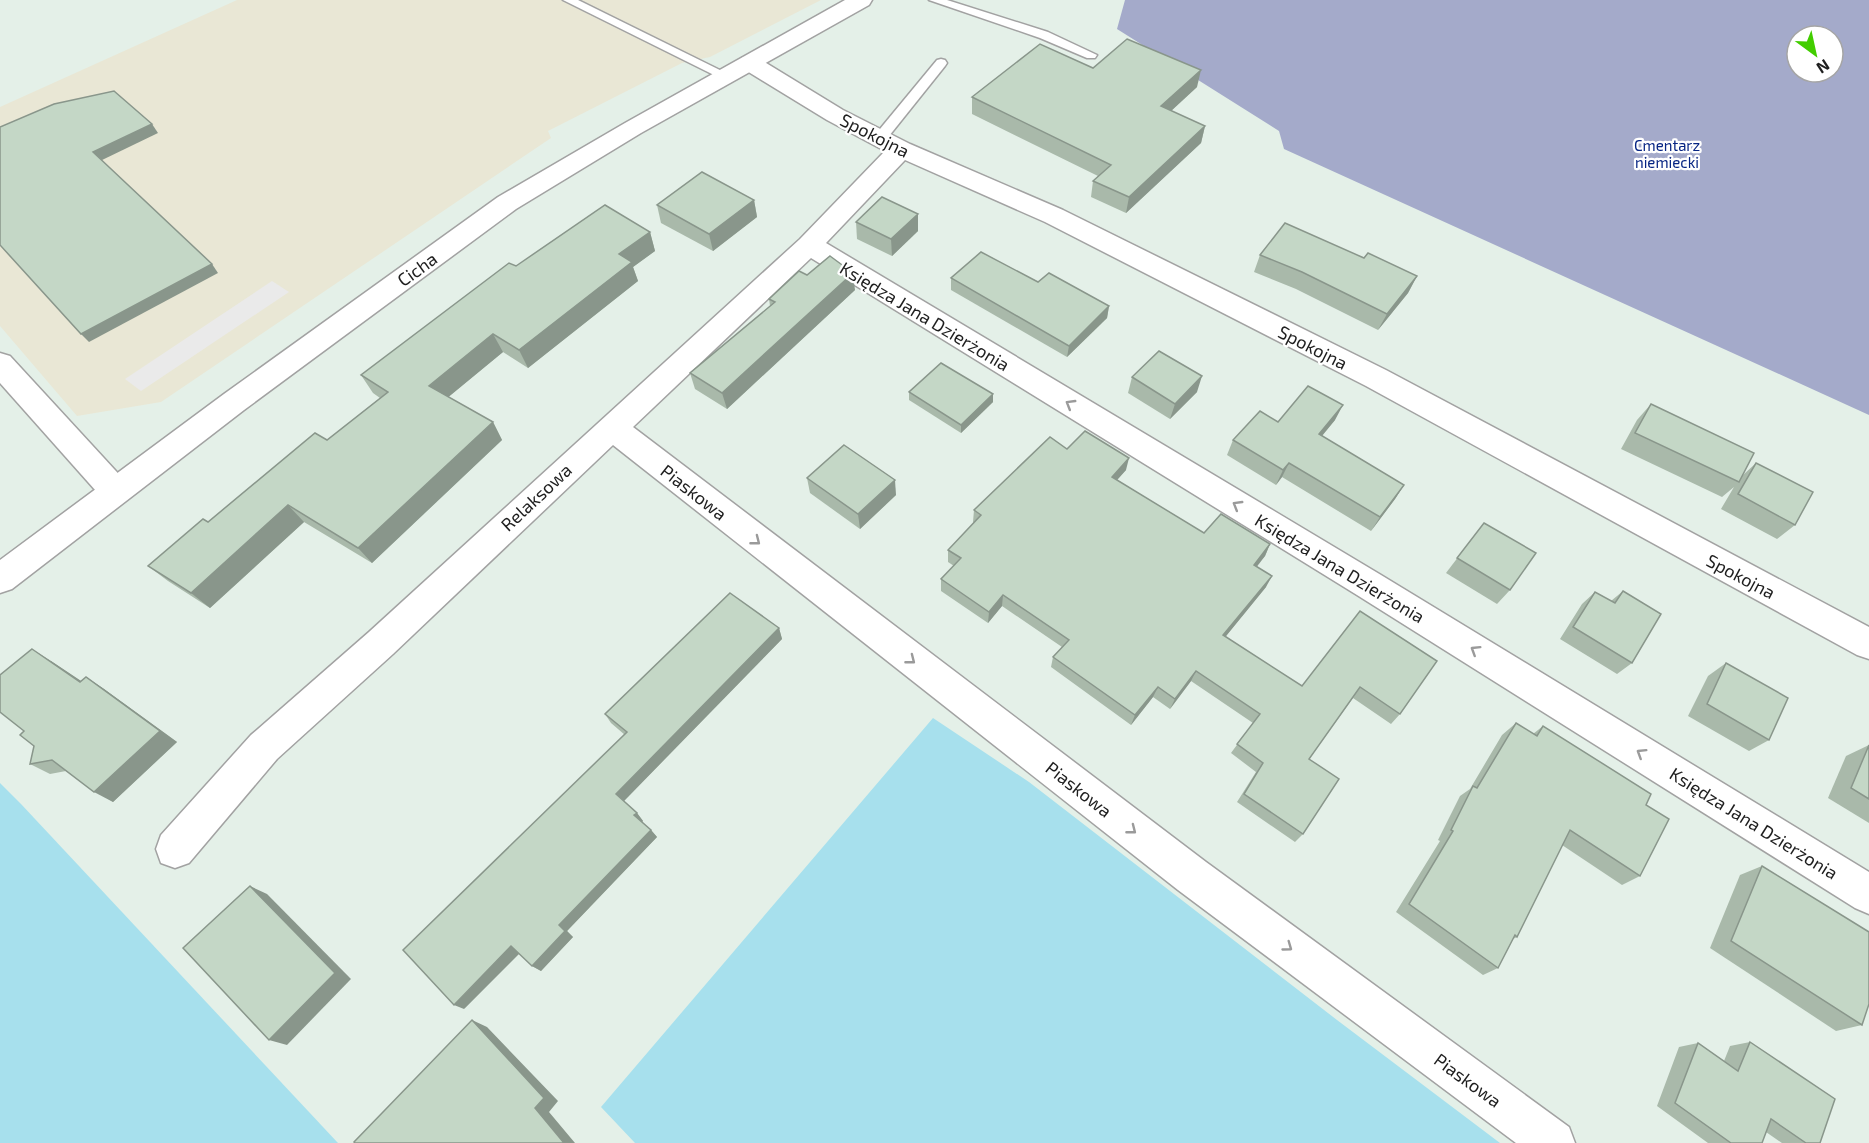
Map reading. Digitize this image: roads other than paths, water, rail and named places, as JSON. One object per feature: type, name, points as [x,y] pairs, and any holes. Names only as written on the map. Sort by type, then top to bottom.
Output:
[{"type":"street","name":"Cicha","points":[[0,579],[115,490],[507,203],[633,128],[861,0]]},
{"type":"street","name":"Spokojna","points":[[738,70],[890,143],[1054,216],[1376,378],[1869,644]]},
{"type":"street","name":"Relaksowa","points":[[175,849],[264,747],[381,643],[809,245],[890,143]]},
{"type":"street","name":"Księdza Jana Dzierżonia","points":[[809,245],[1369,585],[1869,894]]},
{"type":"street","points":[[0,364],[115,490]]},
{"type":"street","name":"Piaskowa","points":[[611,428],[1192,876],[1553,1143]]},
{"type":"lane","points":[[569,0],[738,70]]},
{"type":"lane","points":[[935,0],[1044,35],[1091,55]]},
{"type":"lane","points":[[890,143],[941,63]]},
{"type":"park label","name":"Cmentarz niemiecki","points":[[1667,154]]}]
